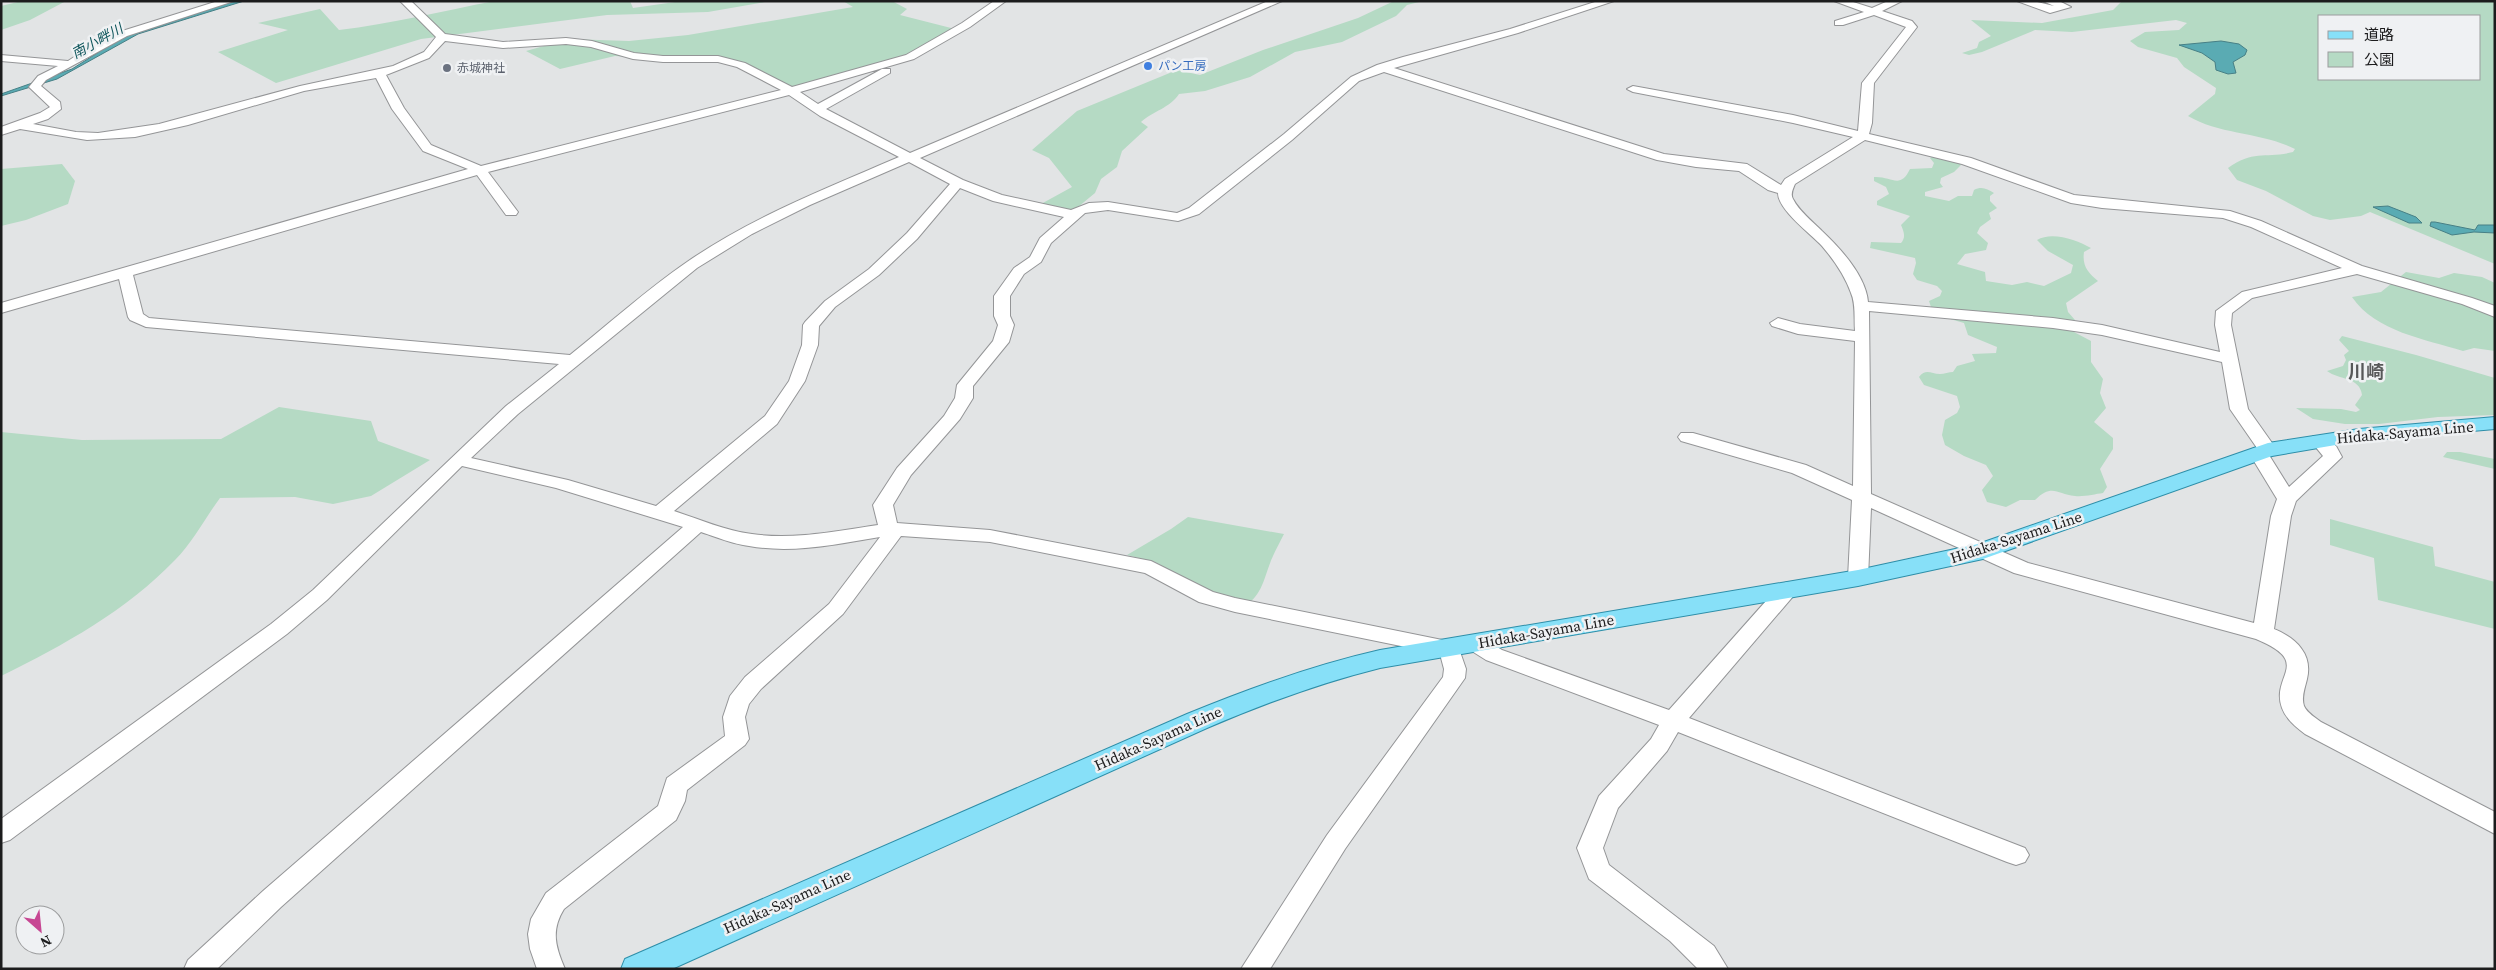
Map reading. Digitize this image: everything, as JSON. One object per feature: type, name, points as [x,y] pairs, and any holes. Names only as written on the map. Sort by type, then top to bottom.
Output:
[{"type":"main road","name":"Hidaka-Sayama Line","points":[[637,969],[1188,725],[1277,688],[1330,670],[1380,659],[1858,578],[1983,551],[2263,451],[2319,440],[2495,423]]},
{"type":"street","points":[[186,1],[202,10]]},
{"type":"street","points":[[1,131],[44,116],[55,109],[56,105],[36,87],[42,78],[101,44],[123,34],[229,1]]},
{"type":"street","points":[[817,109],[966,25],[1001,1]]},
{"type":"street","points":[[1,833],[279,629],[320,595],[512,410],[692,265],[720,246],[805,202],[1277,1]]},
{"type":"street","points":[[551,969],[539,935],[543,919],[555,901],[667,813],[673,801],[676,785],[737,739],[734,718],[738,702],[753,683],[836,609],[891,536],[891,529],[883,505],[904,472],[951,419],[964,398],[965,385],[1003,337],[1006,325],[1002,316],[1002,296],[1019,271],[1036,259],[1045,241],[1074,215],[1089,207],[1101,206],[1178,217],[1194,211],[1288,137],[1355,79],[1381,67],[1506,33],[1609,1]]},
{"type":"street","points":[[1839,1],[1908,23],[1912,27],[1868,83],[1866,124],[1862,137],[1790,182],[1785,191],[1785,198],[1799,216],[1828,244],[1849,273],[1860,295],[1863,338],[1862,498],[1858,578]]},
{"type":"street","points":[[1839,23],[1866,16],[1897,1]]},
{"type":"street","points":[[2022,1],[2050,10],[2066,7],[2048,1]]},
{"type":"street","points":[[411,3],[442,37],[503,45],[566,41],[592,44],[632,56],[663,59],[718,59],[741,66],[790,92],[817,109],[958,183],[998,198],[1074,215]]},
{"type":"street","points":[[20,125],[77,137],[137,132],[197,119],[303,88],[380,74],[424,56],[436,46],[442,37]]},
{"type":"street","points":[[1,308],[480,170],[790,92],[910,57]]},
{"type":"street","points":[[1,58],[69,64]]},
{"type":"street","points":[[1381,67],[1662,157],[1742,168],[1773,187],[1785,191]]},
{"type":"street","points":[[380,74],[398,109],[427,148],[480,170],[511,212]]},
{"type":"street","points":[[1633,89],[1801,121],[1862,137],[1966,160],[2071,199],[2102,204],[2203,212],[2243,219],[2357,269],[2495,312]]},
{"type":"street","points":[[659,514],[771,420],[798,381],[810,345],[811,325],[830,304],[874,272],[912,236],[958,183]]},
{"type":"street","points":[[2287,499],[2239,409],[2223,325],[2224,311],[2234,302],[2247,295],[2357,269]]},
{"type":"street","points":[[125,272],[136,317],[146,322],[574,360]]},
{"type":"street","points":[[1860,306],[1954,313],[2102,330],[2231,360]]},
{"type":"street","points":[[1778,323],[1798,329],[1863,338]]},
{"type":"street","points":[[1688,437],[1799,469],[2021,568],[2263,633],[2291,649],[2298,668],[2290,702],[2292,710],[2299,720],[2495,824]]},
{"type":"street","points":[[2263,633],[2280,525],[2287,499],[2333,456],[2330,450],[2319,440]]},
{"type":"street","points":[[458,460],[561,484],[748,540],[776,543],[814,541],[891,529],[990,536],[1151,568],[1206,597],[1235,605],[1449,648],[1455,669],[1454,678],[1336,842],[1255,969]]},
{"type":"street","points":[[198,969],[280,893],[697,525]]},
{"type":"street","points":[[1714,969],[1704,954],[1680,933],[1598,871],[1590,848],[1608,803],[1658,745],[1673,721],[1788,589]]},
{"type":"street","points":[[1475,643],[1494,655],[1673,721],[2016,855]]},
{"type":"green space","points":[[22,1],[66,1],[30,20],[1,30],[1,6]]},
{"type":"green space","points":[[495,1],[630,1],[633,8],[682,1],[771,1],[708,12],[607,15],[421,39],[276,83],[218,52],[288,30],[258,23],[320,9],[339,30],[397,21]]},
{"type":"green space","points":[[843,1],[892,1],[907,9],[900,15],[955,29],[908,56],[791,90],[732,63],[615,56],[560,69],[526,51],[569,39],[629,41],[688,35],[853,7]]},
{"type":"green space","points":[[1394,1],[1423,1],[1407,5],[1396,16],[1342,42],[1295,52],[1250,77],[1205,91],[1179,94],[1171,103],[1141,122],[1148,127],[1122,151],[1117,167],[1101,179],[1095,193],[1072,212],[1041,204],[1072,187],[1049,158],[1032,150],[1077,111],[1177,70],[1200,75],[1263,50],[1358,18]]},
{"type":"green space","points":[[2122,1],[2495,1],[2495,264],[2370,212],[2361,216],[2330,220],[2313,216],[2266,191],[2237,180],[2228,168],[2237,162],[2253,156],[2293,152],[2295,149],[2268,139],[2213,127],[2188,116],[2215,94],[2216,88],[2184,67],[2177,58],[2138,47],[2130,41],[2145,32],[2179,30],[2187,23],[2176,20],[2072,32],[2035,30],[1982,52],[1969,55],[1962,53],[1977,48],[1979,42],[1991,36],[1971,20],[2042,23],[2113,10]]},
{"type":"green space","points":[[1937,155],[1956,159],[1961,165],[1954,172],[1941,178],[1940,183],[1943,187],[1925,192],[1925,196],[1949,201],[1958,196],[1972,196],[1974,190],[1984,188],[1994,193],[1990,196],[1990,201],[1997,208],[1989,213],[1991,219],[1980,227],[1977,233],[1988,243],[1986,250],[1965,254],[1957,264],[1985,272],[1986,281],[2012,285],[2027,282],[2044,286],[2071,273],[2073,265],[2048,251],[2037,240],[2043,237],[2057,236],[2079,242],[2091,248],[2084,252],[2084,261],[2089,272],[2098,281],[2066,303],[2068,312],[2075,320],[2074,332],[2091,341],[2091,362],[2103,379],[2100,393],[2106,408],[2094,422],[2113,438],[2113,449],[2100,469],[2107,487],[2103,493],[2078,496],[2050,491],[2035,500],[2020,500],[2006,507],[1987,502],[1982,490],[1993,476],[1986,465],[1964,456],[1945,445],[1942,435],[1945,420],[1957,413],[1960,407],[1957,396],[1924,385],[1919,377],[1926,372],[1940,374],[1953,372],[1957,366],[1975,361],[1972,354],[1996,353],[1997,347],[1968,335],[1964,323],[1950,319],[1931,307],[1929,301],[1940,296],[1942,291],[1937,286],[1917,280],[1913,274],[1916,263],[1915,258],[1870,248],[1871,242],[1901,243],[1904,239],[1904,234],[1901,225],[1910,216],[1877,205],[1877,201],[1889,194],[1886,187],[1874,181],[1874,177],[1895,180],[1903,179],[1910,169],[1932,168],[1934,163],[1930,158]]},
{"type":"green space","points":[[62,164],[75,181],[68,204],[26,220],[1,226],[1,169]]},
{"type":"green space","points":[[2406,272],[2439,278],[2454,273],[2482,277],[2495,283],[2495,351],[2474,348],[2463,351],[2402,333],[2374,319],[2352,297],[2381,292]]},
{"type":"green space","points":[[2342,336],[2495,378],[2495,415],[2438,417],[2379,424],[2345,424],[2313,419],[2296,408],[2341,409],[2356,412],[2360,410],[2355,405],[2362,395],[2357,385],[2327,371],[2343,366],[2346,360],[2344,355],[2349,351],[2339,340]]},
{"type":"green space","points":[[279,407],[371,421],[378,441],[430,460],[371,496],[333,504],[295,497],[220,498],[193,538],[175,560],[136,595],[93,626],[1,676],[1,432],[82,440],[221,439]]},
{"type":"green space","points":[[2447,452],[2460,452],[2495,459],[2495,469],[2443,457]]},
{"type":"green space","points":[[1188,517],[1284,534],[1258,593],[1249,603],[1208,590],[1155,562],[1127,555]]},
{"type":"green space","points":[[2330,519],[2433,547],[2435,566],[2495,582],[2495,629],[2378,600],[2374,558],[2330,545]]},
{"type":"water","points":[[234,1],[244,1],[138,34],[57,79],[1,96],[1,94],[72,69],[124,36]]},
{"type":"water","points":[[2221,41],[2239,44],[2247,50],[2245,55],[2233,62],[2236,73],[2228,74],[2216,70],[2215,62],[2202,53],[2179,45]]},
{"type":"water","points":[[2388,206],[2416,217],[2422,223],[2409,223],[2373,207]]},
{"type":"water","points":[[2431,222],[2475,230],[2478,225],[2495,225],[2495,233],[2474,232],[2452,235],[2430,226]]},
{"type":"place","name":"パン工房","points":[[1148,66]]},
{"type":"place","name":"赤城神社","points":[[447,68]]},
{"type":"district","name":"川崎","points":[[2366,371]]},
{"type":"water label","name":"南小畔川","points":[[97,41]]}]
